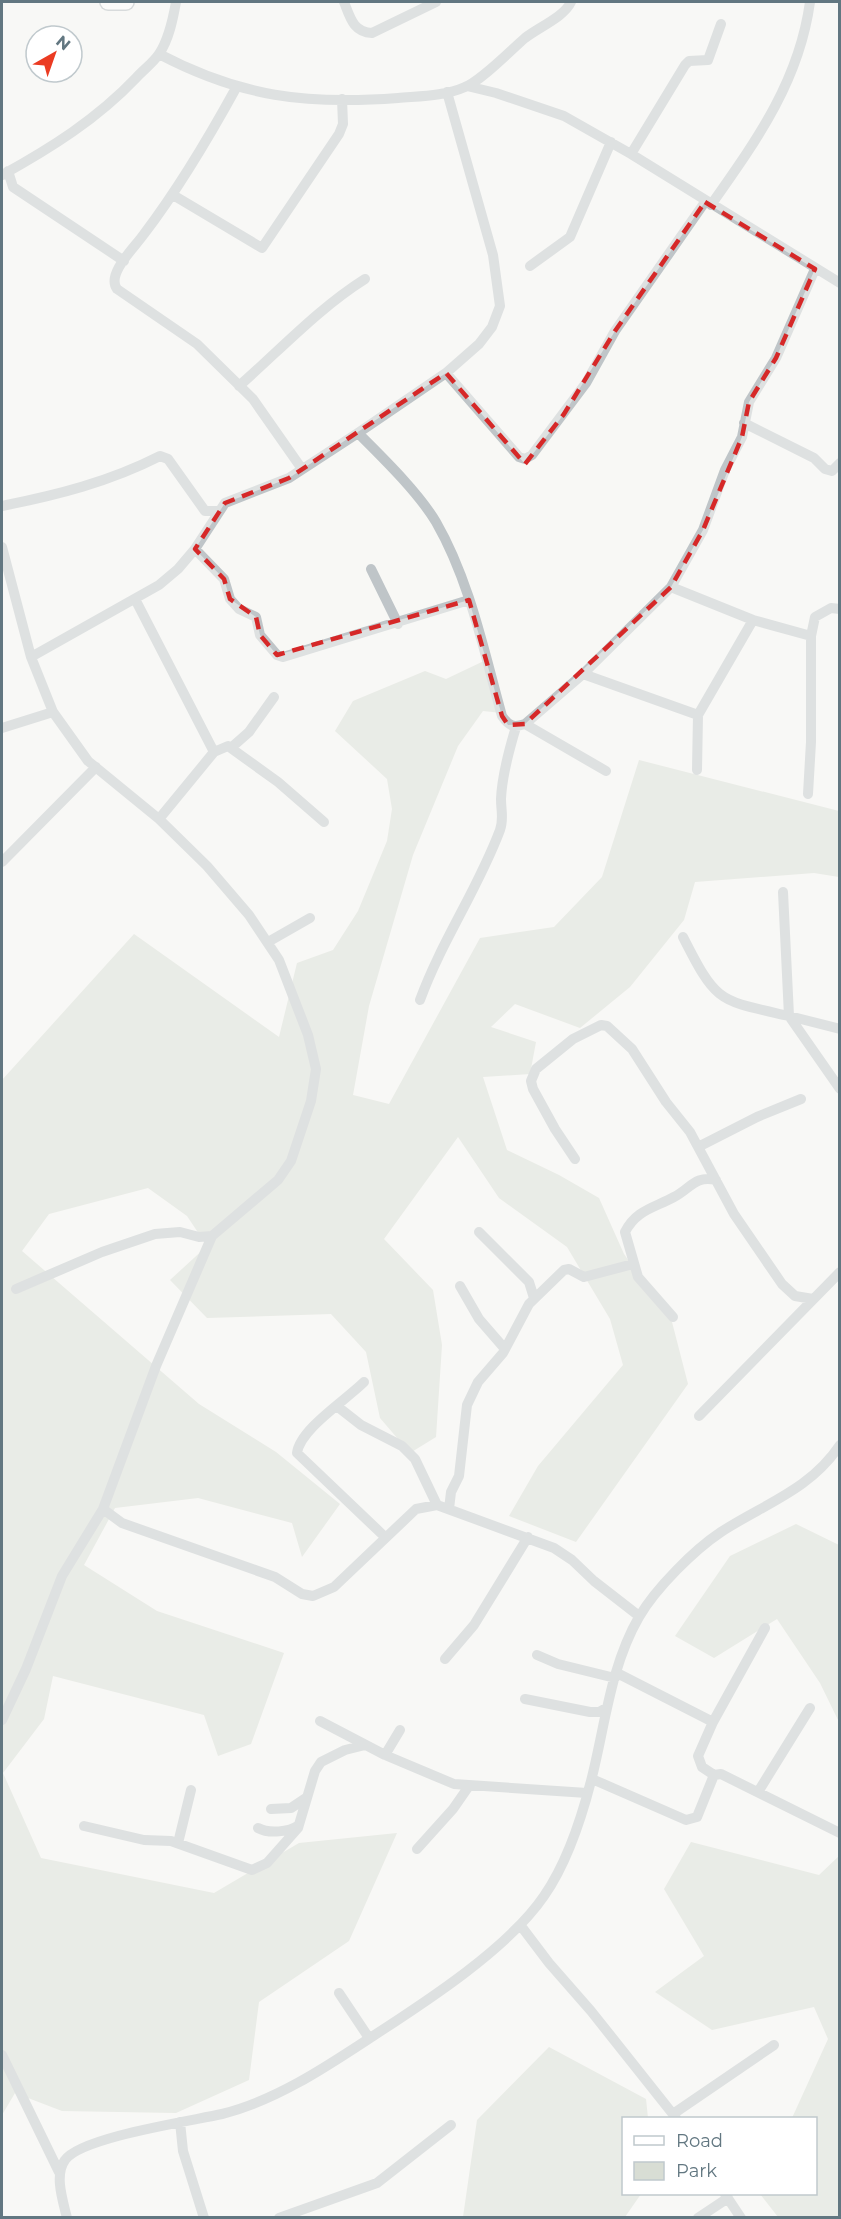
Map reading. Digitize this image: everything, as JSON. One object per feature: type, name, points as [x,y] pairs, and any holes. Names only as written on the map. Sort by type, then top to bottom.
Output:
[{"type":"main road","points":[[108,2],[126,2]]},
{"type":"street","points":[[124,261],[13,187],[5,173],[80,129],[120,95],[159,54],[171,25],[176,2]]},
{"type":"street","points":[[344,2],[355,28],[361,33],[372,33],[436,2]]},
{"type":"street","points":[[159,54],[194,72],[236,88],[268,95],[374,100],[447,92],[467,86],[540,26],[567,8],[571,2]]},
{"type":"street","points":[[446,373],[519,457],[525,459],[532,455],[586,383],[615,331],[772,114],[793,73],[807,23],[810,2]]},
{"type":"street","points":[[631,154],[685,65],[689,61],[708,60],[721,24]]},
{"type":"street","points":[[467,86],[496,93],[564,116],[631,154],[708,204],[840,283]]},
{"type":"street","points":[[236,88],[173,195],[113,279],[117,289],[196,344],[253,399],[302,469]]},
{"type":"street","points":[[31,657],[135,599],[178,569],[195,549],[225,503],[289,478],[358,433],[446,373],[479,344],[492,327],[500,306],[493,255],[447,92]]},
{"type":"street","points":[[173,195],[262,248],[339,134],[343,124],[342,99]]},
{"type":"street","points":[[530,266],[570,237],[611,142]]},
{"type":"street","points":[[420,1000],[436,956],[478,881],[500,828],[503,818],[501,799],[504,777],[520,726],[583,674],[671,587],[706,522],[725,470],[742,437],[749,402],[776,358],[814,269]]},
{"type":"street","points":[[239,386],[317,318],[330,303],[365,279]]},
{"type":"street","points":[[744,423],[814,458],[825,470],[832,471],[840,463]]},
{"type":"street","points":[[358,433],[389,464],[436,521],[469,600],[502,717],[508,725],[520,726],[606,771]]},
{"type":"street","points":[[2,506],[57,495],[113,478],[160,456],[168,459],[205,511],[218,511]]},
{"type":"street","points":[[2,547],[31,657],[53,712],[96,767],[159,819],[207,866],[249,915],[279,960],[308,1035],[316,1069],[315,1084],[300,1139],[291,1161],[279,1180],[212,1236],[156,1366],[103,1509],[62,1576],[26,1669],[2,1720]]},
{"type":"street","points":[[195,549],[224,579],[230,599],[239,609],[256,617],[260,634],[277,655],[284,657],[398,624],[469,600]]},
{"type":"street","points":[[371,569],[398,624]]},
{"type":"street","points":[[671,587],[753,620],[811,636]]},
{"type":"street","points":[[135,599],[214,752]]},
{"type":"street","points":[[808,794],[811,741],[811,636],[815,617],[822,611],[840,609]]},
{"type":"street","points":[[697,770],[698,716],[753,620]]},
{"type":"street","points":[[583,674],[698,716]]},
{"type":"street","points":[[159,819],[214,752],[232,747],[249,732],[274,697]]},
{"type":"street","points":[[2,728],[53,712]]},
{"type":"street","points":[[232,747],[278,782],[324,822]]},
{"type":"street","points":[[2,862],[96,767]]},
{"type":"street","points":[[783,892],[789,1016],[840,1089]]},
{"type":"street","points":[[268,942],[310,918]]},
{"type":"street","points":[[683,937],[702,974],[721,997],[732,1003],[840,1029]]},
{"type":"street","points":[[575,1159],[532,1089],[531,1081],[536,1069],[543,1062],[573,1039],[601,1025],[613,1029],[632,1049],[666,1102],[700,1146],[705,1162],[740,1224],[782,1284],[795,1296],[813,1299]]},
{"type":"street","points":[[700,1146],[757,1117],[801,1099]]},
{"type":"street","points":[[673,1317],[642,1283],[633,1264],[625,1232],[636,1215],[674,1197],[687,1186],[701,1179],[716,1180]]},
{"type":"street","points":[[16,1289],[102,1252],[155,1234],[180,1232],[212,1236]]},
{"type":"street","points":[[479,1232],[529,1282],[534,1298]]},
{"type":"street","points":[[449,1509],[451,1492],[459,1476],[470,1395],[506,1349],[521,1316],[534,1298],[564,1270],[569,1269],[584,1277],[633,1264]]},
{"type":"street","points":[[699,1416],[840,1272]]},
{"type":"street","points":[[460,1286],[479,1319],[506,1349]]},
{"type":"street","points":[[364,1382],[303,1436],[297,1453],[385,1537]]},
{"type":"street","points":[[338,1407],[361,1425],[393,1440],[408,1452],[419,1464],[437,1505]]},
{"type":"street","points":[[59,2172],[65,2159],[74,2151],[119,2136],[226,2113],[275,2093],[369,2038],[445,1986],[522,1926],[562,1866],[592,1779],[606,1708],[616,1675],[639,1616],[668,1581],[705,1543],[807,1482],[840,1445]]},
{"type":"street","points":[[103,1509],[122,1523],[275,1577],[302,1594],[313,1596],[334,1587],[416,1509],[437,1505],[528,1537],[572,1560],[594,1581],[639,1616]]},
{"type":"street","points":[[445,1659],[474,1625],[528,1537]]},
{"type":"street","points":[[765,1628],[712,1722],[698,1756],[702,1767],[714,1775],[721,1774],[840,1833]]},
{"type":"street","points":[[537,1655],[558,1664],[616,1675],[712,1722]]},
{"type":"street","points":[[525,1699],[590,1712],[599,1712],[606,1708]]},
{"type":"street","points":[[758,1792],[810,1708]]},
{"type":"street","points":[[320,1721],[385,1755],[454,1784],[587,1793]]},
{"type":"street","points":[[385,1755],[400,1730]]},
{"type":"street","points":[[84,1826],[144,1840],[178,1843],[252,1870],[267,1863],[299,1824],[306,1798],[321,1762],[365,1745]]},
{"type":"street","points":[[592,1779],[686,1820],[693,1820],[697,1817],[714,1775]]},
{"type":"street","points":[[417,1849],[453,1809],[469,1786]]},
{"type":"street","points":[[178,1843],[191,1790]]},
{"type":"street","points":[[271,1809],[291,1808],[306,1798]]},
{"type":"street","points":[[258,1828],[271,1831],[294,1829],[299,1824]]},
{"type":"street","points":[[522,1926],[549,1963],[591,2011],[675,2116],[774,2045]]},
{"type":"street","points":[[339,1994],[369,2038]]},
{"type":"street","points":[[2,2055],[59,2172],[67,2217]]},
{"type":"street","points":[[180,2122],[183,2151],[204,2217]]},
{"type":"street","points":[[279,2217],[377,2182],[451,2125]]},
{"type":"street","points":[[698,2217],[726,2196],[741,2217]]},
{"type":"highlighted area","points":[[705,202],[815,269],[776,358],[749,402],[742,437],[703,530],[671,587],[525,724],[508,725],[502,716],[469,600],[277,655],[260,635],[256,617],[230,599],[224,579],[195,549],[225,503],[289,478],[446,373],[525,464],[564,414],[615,331]]},
{"type":"green space","points":[[486,660],[502,713],[483,711],[458,746],[413,855],[369,1006],[353,1095],[389,1104],[480,938],[554,927],[602,877],[639,760],[839,811],[839,877],[814,873],[695,882],[684,920],[630,987],[580,1028],[515,1004],[491,1027],[536,1042],[530,1074],[483,1077],[507,1150],[559,1175],[599,1198],[624,1254],[672,1322],[688,1384],[576,1542],[509,1516],[538,1466],[623,1365],[610,1319],[567,1247],[499,1198],[458,1137],[384,1239],[433,1290],[442,1345],[436,1437],[410,1453],[380,1418],[366,1352],[331,1314],[207,1318],[170,1280],[207,1246],[187,1216],[148,1188],[49,1214],[22,1251],[199,1404],[276,1452],[340,1504],[302,1557],[292,1523],[198,1498],[115,1508],[84,1565],[157,1611],[284,1653],[251,1744],[218,1756],[204,1715],[53,1676],[44,1719],[3,1773],[41,1858],[214,1893],[299,1843],[397,1833],[349,1941],[259,2002],[249,2080],[176,2113],[62,2111],[15,2093],[2,2115],[2,1080],[134,934],[279,1037],[297,963],[333,950],[358,911],[387,841],[392,809],[387,779],[335,731],[353,701],[425,671],[446,679]]},
{"type":"green space","points":[[796,1524],[839,1545],[839,1722],[820,1683],[777,1619],[714,1658],[675,1636],[730,1556]]},
{"type":"green space","points":[[691,1842],[819,1875],[839,1856],[839,2217],[778,2217],[761,2195],[817,2195],[817,2117],[792,2117],[828,2039],[814,2007],[712,2030],[655,1992],[704,1956],[664,1889]]},
{"type":"green space","points":[[549,2047],[646,2099],[648,2117],[622,2117],[622,2195],[640,2195],[625,2217],[463,2217],[477,2120]]}]
